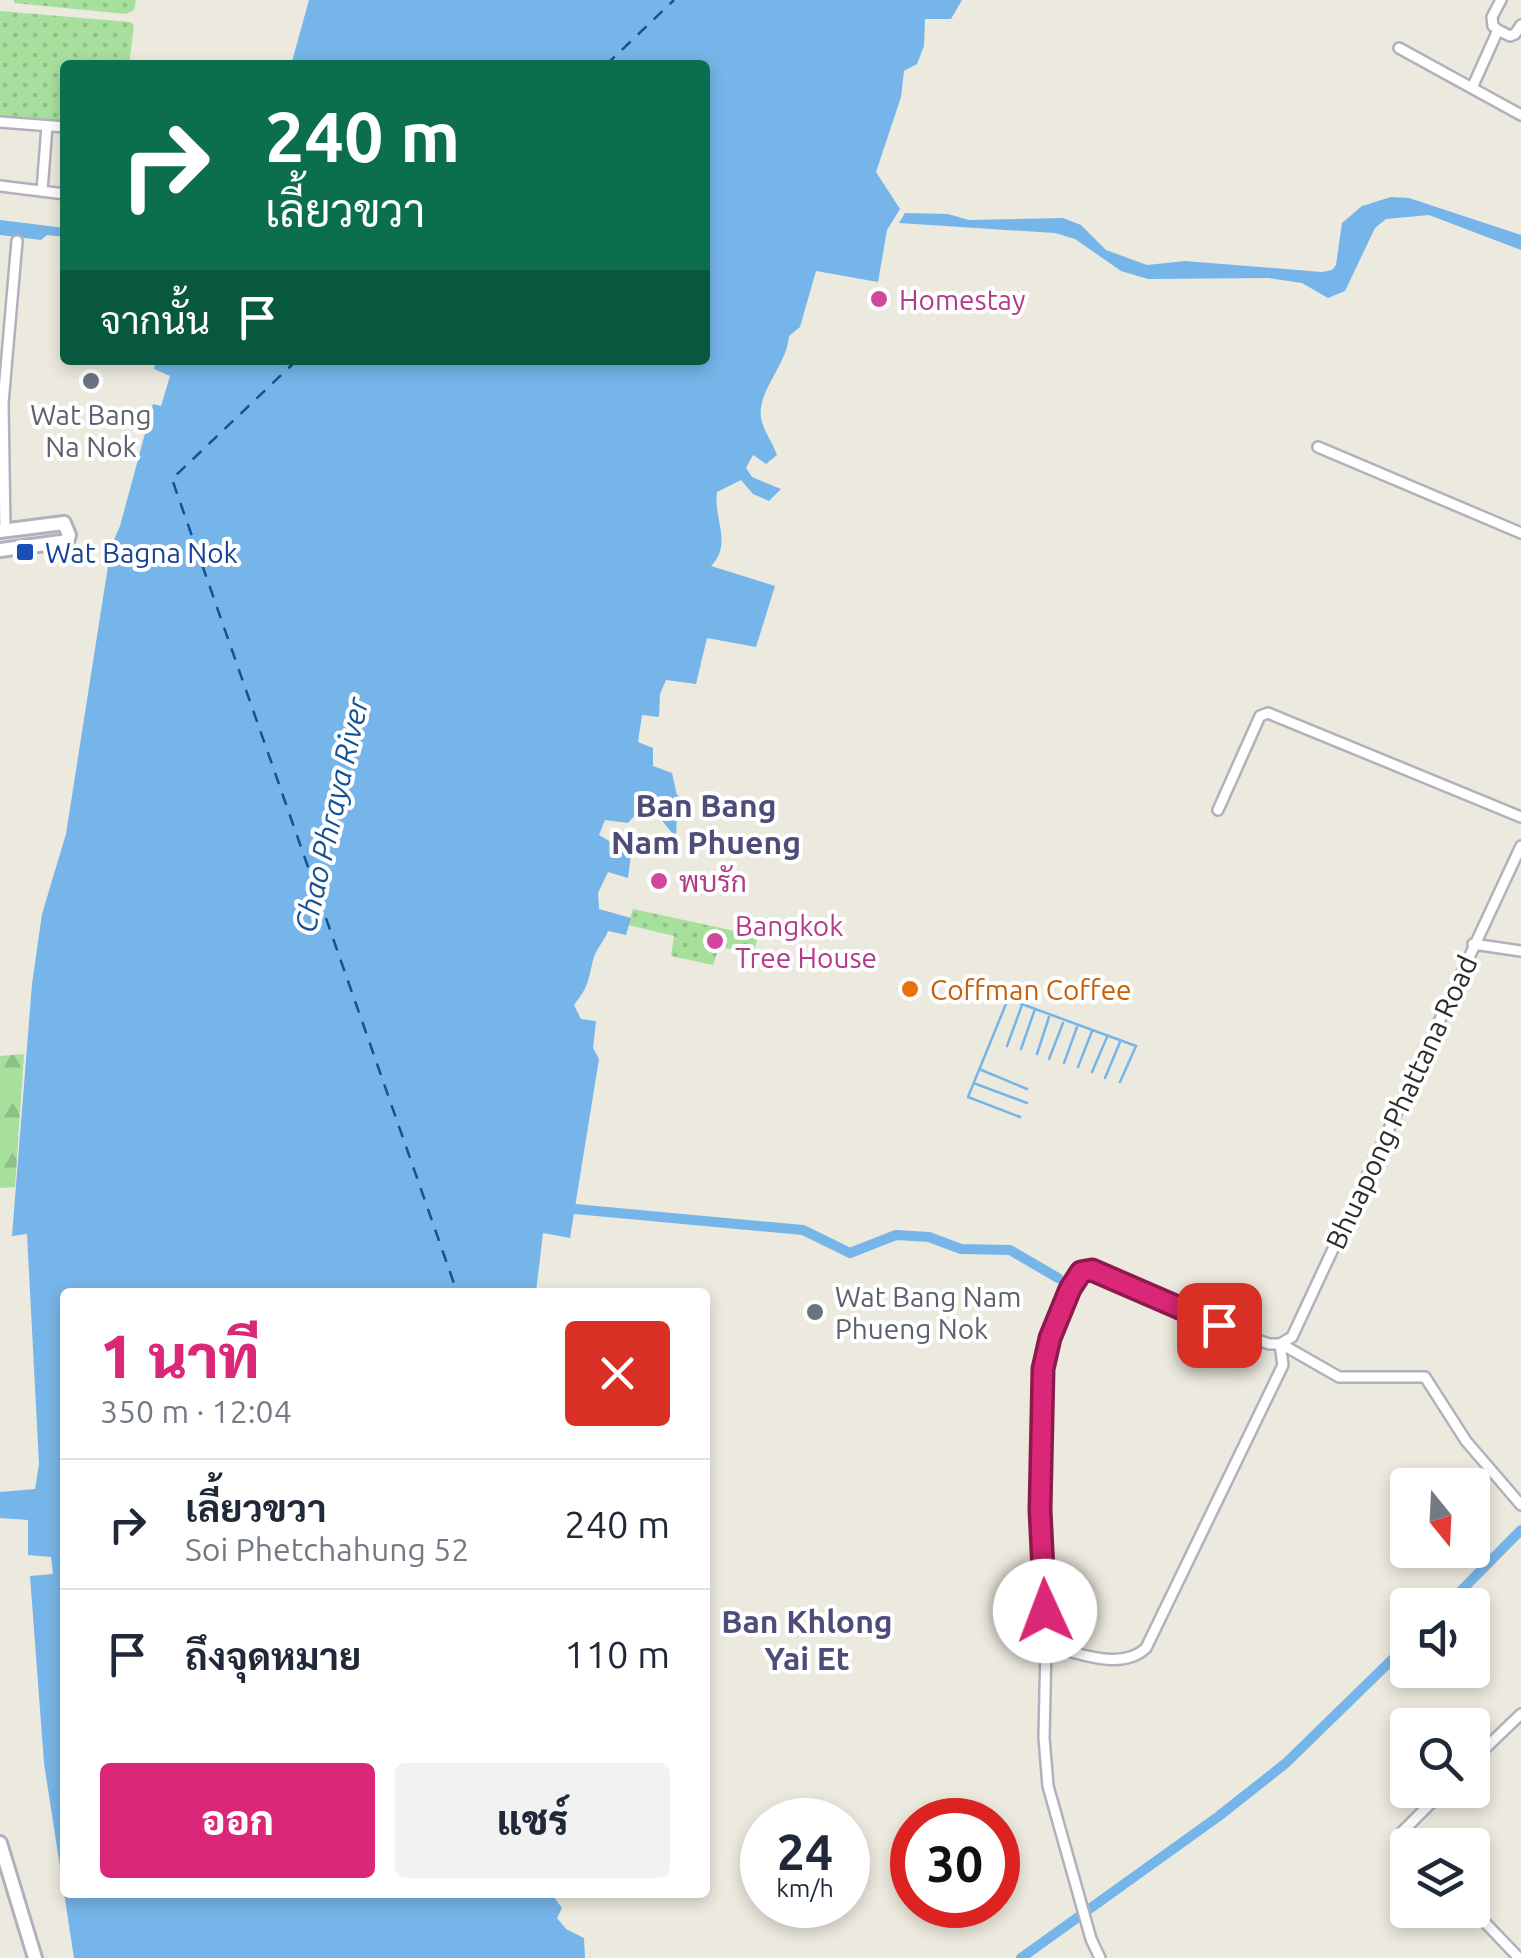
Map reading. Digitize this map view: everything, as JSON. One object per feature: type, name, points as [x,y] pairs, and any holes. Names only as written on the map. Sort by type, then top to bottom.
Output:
[{"type":"street","points":[[1501,0],[1491,21],[1498,30],[1510,36],[1521,25]]},
{"type":"street","points":[[1472,88],[1498,30]]},
{"type":"street","points":[[1399,48],[1521,115]]},
{"type":"street","points":[[0,122],[60,127]]},
{"type":"street","points":[[42,191],[47,126]]},
{"type":"street","points":[[0,186],[60,193]]},
{"type":"street","points":[[0,550],[67,541],[69,536],[64,523],[3,531],[3,354],[17,241]]},
{"type":"street","points":[[1318,447],[1521,532]]},
{"type":"street","points":[[1218,810],[1260,716],[1268,713],[1521,818]]},
{"type":"street","name":"Bhuapong Phattana Road","points":[[1277,1343],[1292,1337],[1521,846]]},
{"type":"street","points":[[1473,944],[1521,951]]},
{"type":"street","points":[[1100,1958],[1078,1894],[1046,1767],[1040,1510],[1043,1369],[1050,1338],[1081,1272],[1092,1270],[1193,1316],[1277,1343],[1339,1377],[1425,1377],[1466,1441],[1521,1505]]},
{"type":"street","points":[[1046,1645],[1108,1659],[1138,1656],[1146,1648],[1283,1365],[1277,1343]]},
{"type":"street","points":[[1490,1744],[1521,1714]]},
{"type":"street","points":[[1406,1828],[1426,1808]]},
{"type":"street","points":[[0,1842],[35,1958]]},
{"type":"street","points":[[1490,1928],[1519,1958]]},
{"type":"green space","points":[[14,0],[136,0],[134,10],[126,14]]},
{"type":"green space","points":[[0,11],[134,25],[130,60],[60,60],[60,121],[0,117]]},
{"type":"green space","name":"Bangkok Tree House","points":[[633,909],[758,936],[754,953],[719,947],[713,965],[671,956],[674,936],[628,925]]},
{"type":"green space","points":[[24,1054],[15,1187],[0,1188],[0,1056]]},
{"type":"water","name":"Chao Phraya River","points":[[309,0],[962,0],[951,19],[925,19],[924,46],[917,64],[904,71],[901,97],[876,172],[900,209],[887,230],[878,282],[816,271],[800,327],[789,336],[763,398],[761,418],[777,455],[766,464],[753,455],[746,468],[752,477],[781,489],[769,501],[753,494],[741,480],[717,492],[722,540],[711,566],[775,586],[756,647],[707,638],[696,684],[666,680],[660,694],[659,717],[642,715],[638,742],[653,748],[653,766],[672,773],[677,795],[693,801],[694,817],[677,813],[676,838],[647,802],[628,823],[605,820],[599,835],[631,854],[628,878],[608,872],[598,893],[599,909],[631,918],[626,935],[608,931],[574,1005],[581,1019],[596,1021],[593,1048],[599,1059],[570,1238],[543,1233],[536,1288],[60,1288],[60,1867],[44,1763],[30,1576],[53,1574],[51,1557],[28,1555],[28,1520],[0,1518],[0,1492],[35,1489],[39,1464],[27,1234],[12,1236],[32,984],[42,914],[66,834],[111,547],[153,404],[161,406],[170,376],[154,369],[155,365],[710,365],[710,60],[292,60]]},
{"type":"water","points":[[1391,197],[1409,198],[1521,235],[1521,250],[1429,215],[1386,219],[1375,228],[1345,291],[1328,298],[1302,283],[1269,278],[1148,279],[1121,271],[1075,239],[1055,233],[899,223],[905,213],[948,214],[969,220],[1063,218],[1081,225],[1106,250],[1147,265],[1185,261],[1322,272],[1336,265],[1342,223],[1362,206]]},
{"type":"water","points":[[0,220],[60,227],[60,236],[47,235],[41,240],[0,235]]},
{"type":"water","points":[[65,1898],[555,1898],[562,1908],[557,1918],[566,1929],[584,1938],[585,1958],[74,1958]]},
{"type":"waterway","points":[[1020,1117],[968,1097],[1008,999],[1136,1046],[1120,1082]]},
{"type":"waterway","points":[[1007,1046],[1022,1005]]},
{"type":"waterway","points":[[1021,1049],[1035,1009]]},
{"type":"waterway","points":[[1037,1054],[1049,1017]]},
{"type":"waterway","points":[[1049,1059],[1063,1023]]},
{"type":"waterway","points":[[1064,1063],[1077,1027]]},
{"type":"waterway","points":[[1078,1067],[1092,1031]]},
{"type":"waterway","points":[[1092,1072],[1107,1037]]},
{"type":"waterway","points":[[1105,1078],[1120,1042]]},
{"type":"waterway","points":[[979,1069],[1027,1089]]},
{"type":"waterway","points":[[976,1084],[1027,1103]]},
{"type":"waterway","points":[[564,1208],[803,1230],[850,1253],[896,1235],[929,1237],[961,1249],[1010,1250],[1058,1278]]},
{"type":"waterway","points":[[1464,1588],[1521,1530]]},
{"type":"waterway","points":[[1021,1958],[1286,1763],[1390,1662]]},
{"type":"ferry route","points":[[611,60],[674,0]]},
{"type":"ferry route","points":[[292,365],[172,479],[456,1288]]},
{"type":"place","name":"Homestay","points":[[879,299]]},
{"type":"place","name":"Wat Bang Na Nok","points":[[91,381]]},
{"type":"place","name":"Wat Bagna Nok","points":[[25,552]]},
{"type":"place","name":"พบรัก","points":[[659,881]]},
{"type":"place","name":"Bangkok Tree House","points":[[715,941]]},
{"type":"place","name":"Coffman Coffee","points":[[910,989]]},
{"type":"place","name":"Wat Bang Nam Phueng Nok","points":[[815,1312]]},
{"type":"district","name":"Ban Bang Nam Phueng","points":[[706,824]]},
{"type":"district","name":"Ban Khlong Yai Et","points":[[807,1640]]},
{"type":"route","points":[[1045,1611],[1040,1510],[1043,1369],[1050,1338],[1074,1282],[1081,1272],[1092,1270],[1219,1325]]}]
